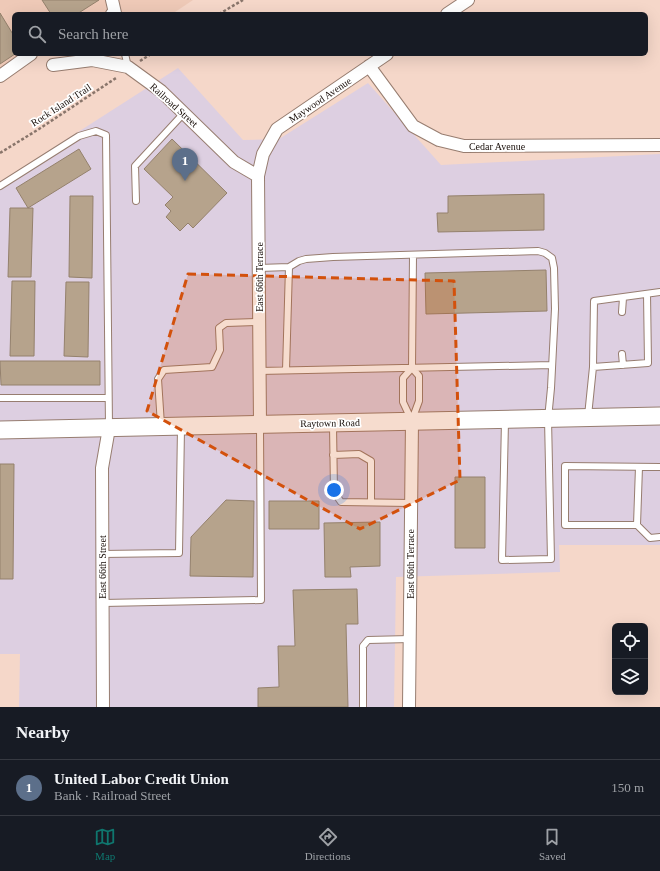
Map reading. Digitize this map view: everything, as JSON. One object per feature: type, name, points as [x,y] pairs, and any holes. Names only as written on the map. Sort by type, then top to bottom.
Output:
[{"type":"main road","name":"Raytown Road","points":[[0,430],[660,416]]},
{"type":"street","points":[[112,0],[114,12]]},
{"type":"street","points":[[450,12],[468,0]]},
{"type":"street","points":[[0,76],[28,56]]},
{"type":"street","name":"Maywood Avenue","points":[[263,154],[277,129],[384,56]]},
{"type":"street","name":"Railroad Street","points":[[53,65],[92,60],[129,68],[161,91],[234,162],[258,176]]},
{"type":"street","name":"Cedar Avenue","points":[[369,66],[413,126],[439,140],[464,146],[660,145]]},
{"type":"street","name":"East 66th Terrace","points":[[260,424],[258,176],[263,154]]},
{"type":"street","name":"East 66th Terrace","points":[[409,707],[412,421]]},
{"type":"street","name":"East 66th Street","points":[[103,707],[102,468],[109,428]]},
{"type":"lane","points":[[126,56],[129,68]]},
{"type":"lane","points":[[136,201],[135,166],[184,113]]},
{"type":"lane","points":[[0,186],[79,136],[96,131],[106,135],[109,428]]},
{"type":"lane","points":[[259,268],[289,267],[306,259],[334,257],[538,251],[545,253],[552,258],[554,268],[555,309],[548,419],[551,559],[502,560],[505,419]]},
{"type":"lane","points":[[412,421],[403,402],[403,378],[412,368],[413,255]]},
{"type":"lane","points":[[286,370],[289,267]]},
{"type":"lane","points":[[588,418],[592,367],[594,301],[660,292]]},
{"type":"lane","points":[[592,367],[648,363],[647,294]]},
{"type":"lane","points":[[622,298],[622,312]]},
{"type":"lane","points":[[161,426],[158,379],[164,370],[212,367],[220,350],[219,328],[226,323],[259,322]]},
{"type":"lane","points":[[622,354],[622,365]]},
{"type":"lane","points":[[259,371],[552,365]]},
{"type":"lane","points":[[412,368],[419,376],[419,401],[412,421]]},
{"type":"lane","points":[[0,398],[108,398]]},
{"type":"lane","points":[[333,423],[334,492],[341,502],[411,503]]},
{"type":"lane","points":[[103,602],[261,600],[260,424]]},
{"type":"lane","points":[[102,554],[179,553],[181,426]]},
{"type":"lane","points":[[333,455],[359,454],[371,461],[371,502]]},
{"type":"lane","points":[[660,467],[565,466],[566,525],[637,525],[650,538],[660,537]]},
{"type":"lane","points":[[637,525],[639,467]]},
{"type":"lane","points":[[363,707],[363,646],[368,640],[410,639]]},
{"type":"path","points":[[222,12],[243,0]]},
{"type":"path","name":"Rock Island Trail","points":[[0,153],[51,121],[129,68]]},
{"type":"highlighted area","points":[[188,274],[454,281],[460,480],[360,529],[147,411]]},
{"type":"shaded area","points":[[0,0],[193,0],[175,12],[12,12],[12,56],[30,56],[0,78]]},
{"type":"shaded area","points":[[178,68],[243,140],[279,139],[368,83],[441,165],[660,154],[660,545],[559,545],[560,572],[396,577],[394,707],[19,707],[20,654],[0,654],[0,182]]},
{"type":"building","points":[[42,0],[99,0],[80,12],[50,12]]},
{"type":"building","points":[[0,13],[12,33],[12,56],[0,64]]},
{"type":"building","points":[[172,139],[227,193],[193,228],[188,223],[180,231],[166,217],[171,211],[165,205],[173,197],[144,169]]},
{"type":"building","points":[[79,149],[91,169],[28,208],[16,188]]},
{"type":"building","points":[[544,194],[544,230],[438,232],[437,213],[448,213],[448,196]]},
{"type":"building","points":[[70,196],[93,196],[92,278],[69,277]]},
{"type":"building","points":[[10,208],[33,208],[31,277],[8,277]]},
{"type":"building","points":[[546,270],[547,311],[426,314],[425,273]]},
{"type":"building","points":[[12,281],[35,281],[34,356],[10,356]]},
{"type":"building","points":[[66,282],[89,282],[88,357],[64,356]]},
{"type":"building","points":[[0,361],[100,361],[100,385],[1,385]]},
{"type":"building","points":[[0,464],[14,464],[13,579],[0,579]]},
{"type":"building","points":[[455,477],[485,477],[485,548],[455,548]]},
{"type":"building","points":[[226,500],[254,501],[253,577],[190,576],[191,537]]},
{"type":"building","points":[[269,501],[319,501],[319,529],[269,529]]},
{"type":"building","points":[[380,522],[380,566],[350,567],[351,577],[325,577],[324,523]]},
{"type":"building","points":[[357,589],[358,624],[346,624],[348,707],[258,707],[258,688],[279,687],[278,646],[295,646],[293,590]]},
{"type":"place","name":"United Labor Credit Union","points":[[185,181]]}]
